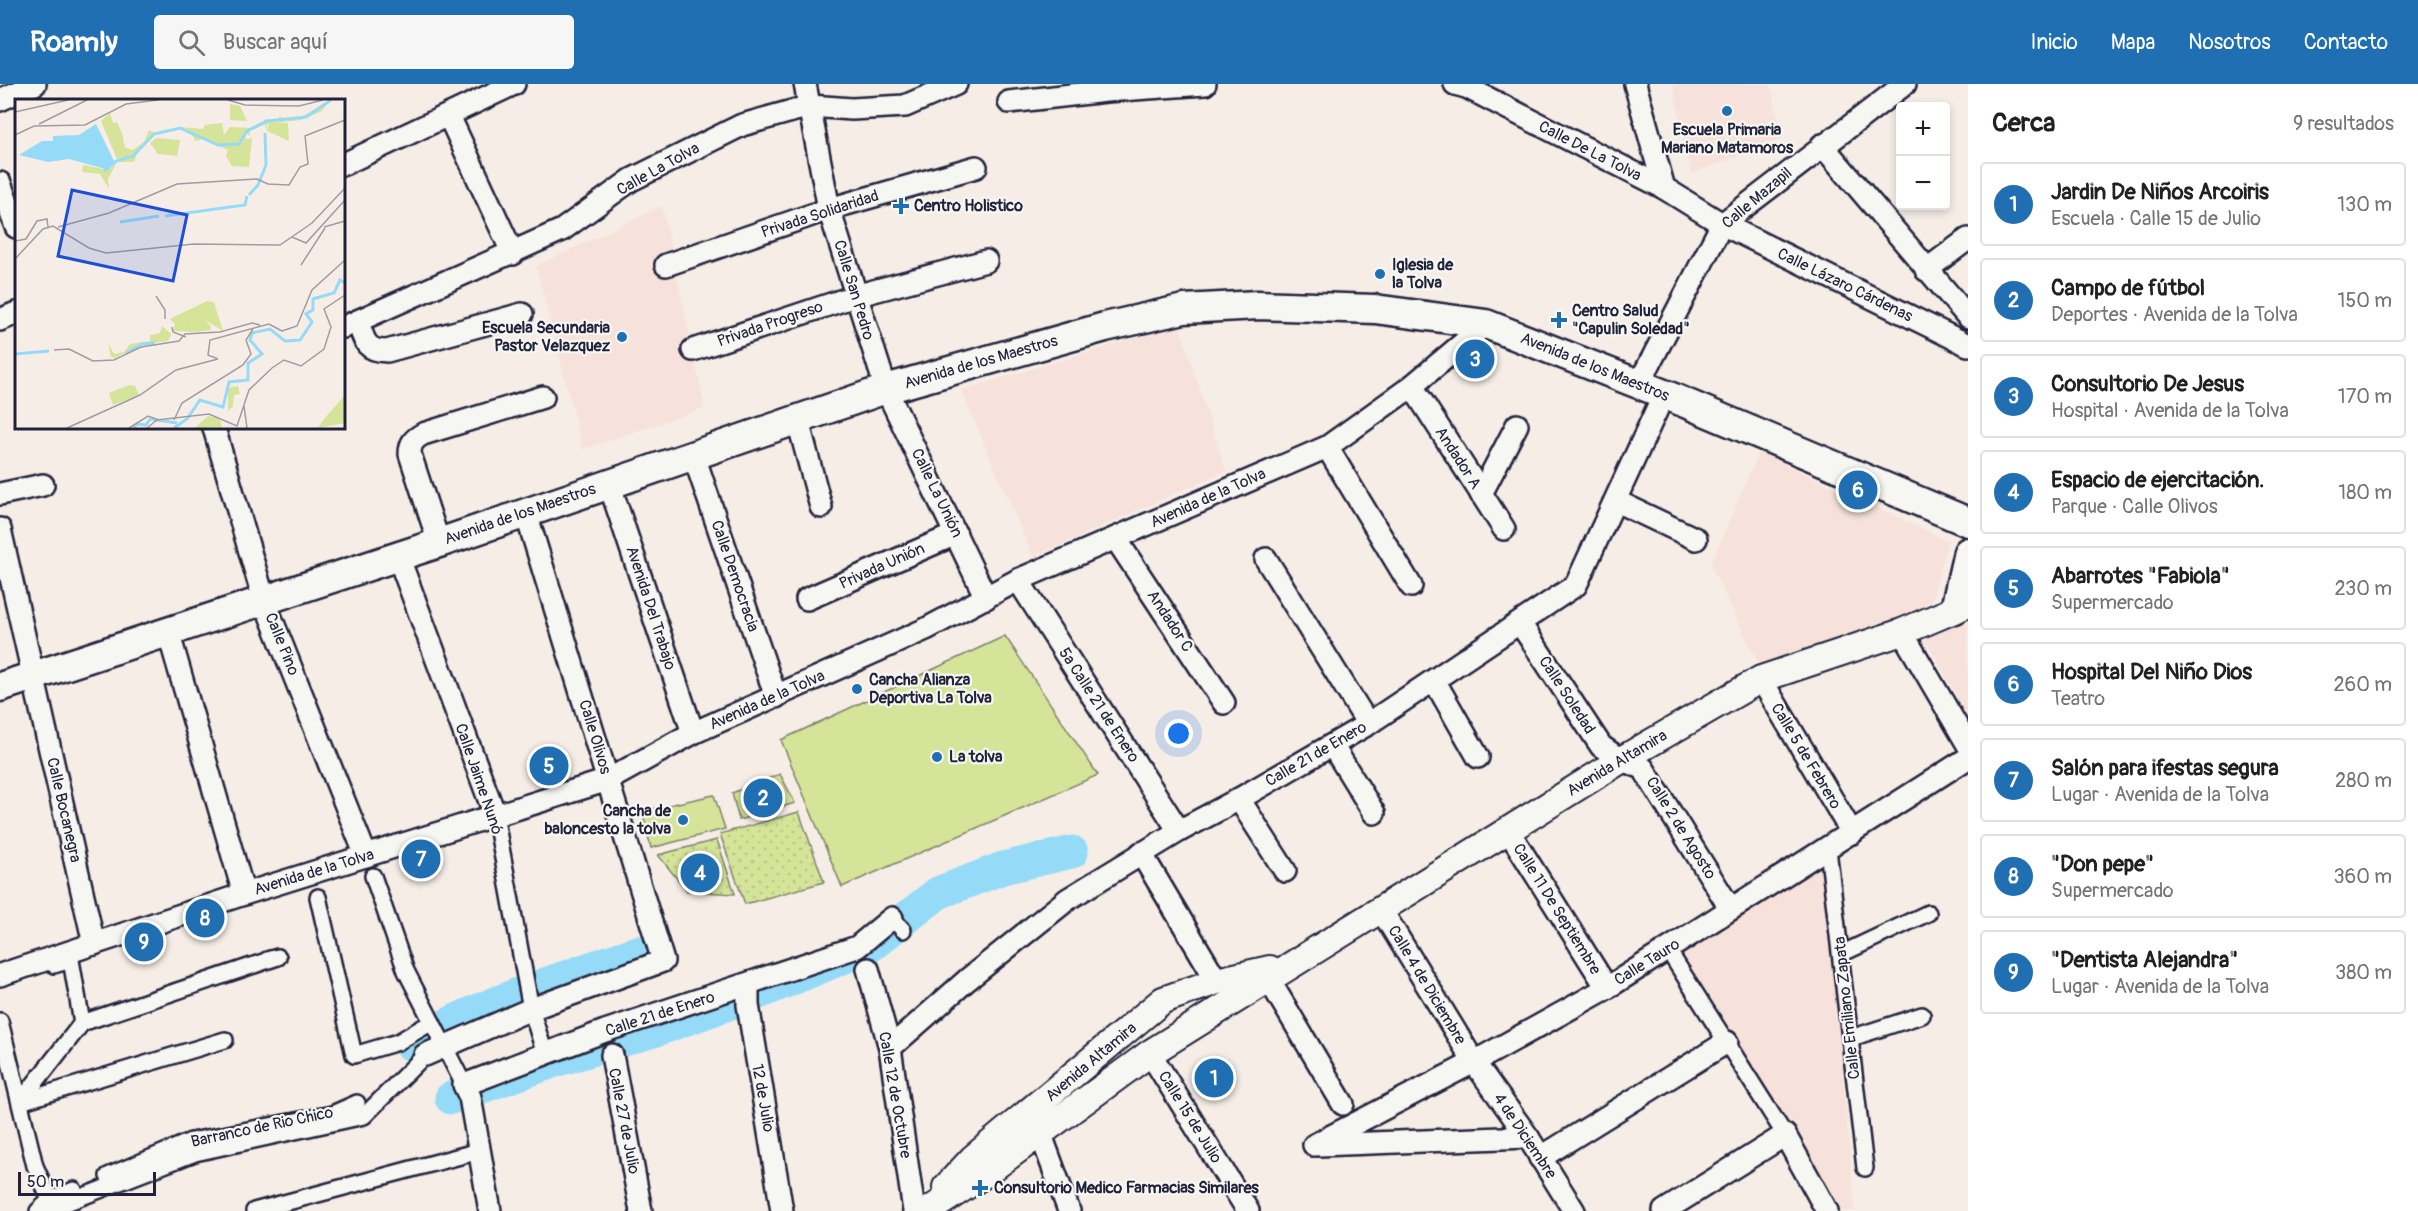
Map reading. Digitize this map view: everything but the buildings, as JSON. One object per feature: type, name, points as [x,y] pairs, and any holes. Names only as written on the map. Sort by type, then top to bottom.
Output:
[{"type":"main road","name":"Avenida de los Maestros","points":[[0,687],[440,543],[886,389],[1105,327],[1184,309],[1258,305],[1375,309],[1486,324],[1652,389],[1968,522]]},
{"type":"main road","points":[[1962,607],[1968,552]]},
{"type":"street","points":[[0,100],[35,84]]},
{"type":"street","points":[[345,164],[514,84]]},
{"type":"street","name":"Calle San Pedro","points":[[805,84],[829,209],[886,389]]},
{"type":"street","name":"Calle La Tolva","points":[[351,324],[513,254],[562,230],[631,180],[732,130],[810,106],[852,109],[905,106],[956,84]]},
{"type":"street","points":[[1010,102],[1106,88],[1205,84]]},
{"type":"street","name":"Calle De La Tolva","points":[[1455,84],[1466,87],[1664,188],[1722,224]]},
{"type":"street","points":[[1635,84],[1664,188]]},
{"type":"street","name":"Calle Mazapil","points":[[1652,389],[1722,224],[1822,145],[1905,84]]},
{"type":"street","points":[[449,116],[513,254]]},
{"type":"street","points":[[1822,145],[1968,317]]},
{"type":"street","name":"Privada Solidaridad","points":[[666,265],[829,209],[976,167]]},
{"type":"street","points":[[0,183],[15,224]]},
{"type":"street","name":"Calle Lázaro Cárdenas","points":[[1722,224],[1968,345]]},
{"type":"street","points":[[1926,270],[1968,239]]},
{"type":"street","name":"Privada Progreso","points":[[693,350],[855,296],[986,261]]},
{"type":"street","points":[[0,320],[15,313]]},
{"type":"street","points":[[351,324],[369,348],[387,351],[522,314]]},
{"type":"street","name":"Avenida de la Tolva","points":[[0,975],[244,894],[608,780],[693,733],[926,629],[1018,580],[1327,447],[1412,386],[1486,324]]},
{"type":"street","name":"Andador A","points":[[1412,386],[1504,529]]},
{"type":"street","name":"Calle La Unión","points":[[886,389],[986,598]]},
{"type":"street","name":"Calle 21 de Enero","points":[[890,1048],[967,980],[1068,899],[1141,853],[1368,724],[1576,585],[1616,501],[1652,389]]},
{"type":"street","points":[[440,543],[410,453],[410,446],[414,439],[423,434],[543,397]]},
{"type":"street","points":[[798,420],[821,507]]},
{"type":"street","points":[[1481,494],[1517,426]]},
{"type":"street","name":"Calle Pino","points":[[214,429],[264,600],[366,856]]},
{"type":"street","points":[[1327,447],[1411,586]]},
{"type":"street","name":"Calle Democracia","points":[[693,456],[776,697]]},
{"type":"street","name":"Avenida Del Trabajo","points":[[609,483],[693,733]]},
{"type":"street","points":[[0,494],[43,485]]},
{"type":"street","points":[[1616,501],[1696,539]]},
{"type":"street","name":"Calle Olivos","points":[[526,513],[663,961],[531,1004]]},
{"type":"street","name":"Calle Bocanegra","points":[[0,530],[94,944]]},
{"type":"street","name":"Privada Unión","points":[[807,599],[956,534]]},
{"type":"street","name":"Andador C","points":[[1116,538],[1224,703]]},
{"type":"street","name":"Calle Jaime Nunó","points":[[398,556],[495,815],[531,1004],[545,1054]]},
{"type":"street","points":[[1266,558],[1368,724]]},
{"type":"street","name":"5a Calle 21 de Enero","points":[[1018,580],[1179,831]]},
{"type":"street","name":"Avenida Altamira","points":[[928,1211],[1150,1053],[1278,971],[1621,760],[1761,679],[1902,632],[1962,607]]},
{"type":"street","name":"Calle Soledad","points":[[1520,623],[1601,746],[1621,760]]},
{"type":"street","points":[[168,631],[244,894]]},
{"type":"street","points":[[1902,632],[1968,745]]},
{"type":"street","name":"Calle 5 de Febrero","points":[[1761,679],[1852,833]]},
{"type":"street","points":[[1434,680],[1478,757]]},
{"type":"street","points":[[1332,745],[1374,813]]},
{"type":"street","name":"Calle Tauro","points":[[1528,1137],[1314,1145],[1474,1062],[1606,988],[1968,758]]},
{"type":"street","name":"Calle 2 de Agosto","points":[[1621,760],[1643,768],[1730,908]]},
{"type":"street","points":[[1239,799],[1285,871]]},
{"type":"street","name":"Calle 11 De Septiembre","points":[[1508,830],[1606,988]]},
{"type":"street","name":"Calle Emiliano Zapata","points":[[1828,849],[1865,1168]]},
{"type":"street","points":[[1141,853],[1217,981]]},
{"type":"street","points":[[373,876],[406,971],[467,1091],[490,1211]]},
{"type":"street","points":[[318,897],[354,1055],[399,1042],[432,1022]]},
{"type":"street","name":"Calle 4 de Diciembre","points":[[1380,908],[1474,1062]]},
{"type":"street","points":[[1841,954],[1928,913]]},
{"type":"street","points":[[857,947],[898,924]]},
{"type":"street","name":"Calle 21 de Enero","points":[[467,1091],[545,1054],[605,1031],[747,993],[857,947]]},
{"type":"street","name":"Calle 12 de Octubre","points":[[857,947],[868,969],[890,1048],[914,1211]]},
{"type":"street","points":[[1668,950],[1785,1136],[1827,1211]]},
{"type":"street","points":[[38,970],[71,960],[82,1023]]},
{"type":"street","points":[[20,1102],[82,1023],[267,960]]},
{"type":"street","points":[[1278,971],[1343,1104]]},
{"type":"street","name":"Avenida Altamira","points":[[923,1211],[973,1158],[1163,1000],[1217,981],[1278,971]]},
{"type":"street","name":"12 de Julio","points":[[747,993],[782,1211]]},
{"type":"street","points":[[333,1119],[364,1116],[425,1055],[443,1041],[531,1004]]},
{"type":"street","points":[[1851,1038],[1922,1015]]},
{"type":"street","points":[[0,1021],[35,1166],[53,1206]]},
{"type":"street","name":"Calle 27 de Julio","points":[[605,1031],[612,1055],[641,1211]]},
{"type":"street","points":[[20,1102],[225,1040]]},
{"type":"street","points":[[1540,1158],[1727,1042]]},
{"type":"street","name":"Calle 15 de Julio","points":[[1150,1053],[1248,1211]]},
{"type":"street","name":"4 de Diciembre","points":[[1474,1062],[1528,1137],[1574,1211]]},
{"type":"street","name":"Barranco de Rio Chico","points":[[38,1211],[191,1141],[333,1119],[357,1103]]},
{"type":"street","points":[[1040,1132],[1069,1211]]},
{"type":"street","points":[[1664,1211],[1785,1136]]},
{"type":"street","points":[[254,1211],[479,1151]]},
{"type":"shaded area","name":"Escuela Primaria Mariano Matamoros","points":[[1673,84],[1770,84],[1783,139],[1691,174]]},
{"type":"shaded area","name":"Escuela Secundaria Pastor Velazquez","points":[[662,206],[705,408],[583,449],[536,266]]},
{"type":"shaded area","points":[[1179,325],[1226,471],[1033,557],[961,390]]},
{"type":"shaded area","points":[[1759,452],[1948,541],[1932,600],[1896,624],[1759,664],[1710,565]]},
{"type":"shaded area","points":[[1968,619],[1968,718],[1923,635]]},
{"type":"shaded area","points":[[1824,858],[1855,1211],[1840,1211],[1678,951]]},
{"type":"green space","name":"La tolva","points":[[1005,636],[1098,775],[842,887],[781,740]]},
{"type":"green space","points":[[780,774],[795,803],[739,820],[732,793]]},
{"type":"green space","name":"Cancha de baloncesto la tolva","points":[[714,795],[725,829],[651,848],[642,811]]},
{"type":"green space","points":[[799,812],[824,882],[745,904],[720,834]]},
{"type":"green space","points":[[717,840],[735,894],[687,891],[658,855]]},
{"type":"waterway","points":[[451,1098],[558,1060],[657,1030],[761,992],[869,947],[938,893],[1003,868],[1072,852]]},
{"type":"waterway","points":[[410,1044],[493,1004],[637,952]]},
{"type":"place","name":"Escuela Primaria Mariano Matamoros","points":[[1727,111]]},
{"type":"place","name":"Centro Holistico","points":[[901,206]]},
{"type":"place","name":"Iglesia de la Tolva","points":[[1380,274]]},
{"type":"place","name":"Centro Salud \"Capulin Soledad\"","points":[[1559,320]]},
{"type":"place","name":"Escuela Secundaria Pastor Velazquez","points":[[622,337]]},
{"type":"place","name":"Consultorio De Jesus","points":[[1475,359]]},
{"type":"place","name":"Hospital Del Niño Dios","points":[[1858,490]]},
{"type":"place","name":"Cancha Alianza Deportiva La Tolva","points":[[857,689]]},
{"type":"place","name":"La tolva","points":[[937,757]]},
{"type":"place","name":"Abarrotes \"Fabiola\"","points":[[549,766]]},
{"type":"place","name":"Campo de fútbol","points":[[763,798]]},
{"type":"place","name":"Cancha de baloncesto la tolva","points":[[683,820]]},
{"type":"place","name":"Salón para ifestas segura","points":[[421,859]]},
{"type":"place","name":"Espacio de ejercitación.","points":[[700,873]]},
{"type":"place","name":"\"Don pepe\"","points":[[205,918]]},
{"type":"place","name":"\"Dentista Alejandra\"","points":[[144,942]]},
{"type":"place","name":"Jardin De Niños Arcoiris","points":[[1214,1078]]},
{"type":"place","name":"Consultorio Medico Farmacias Similares","points":[[980,1188]]}]
